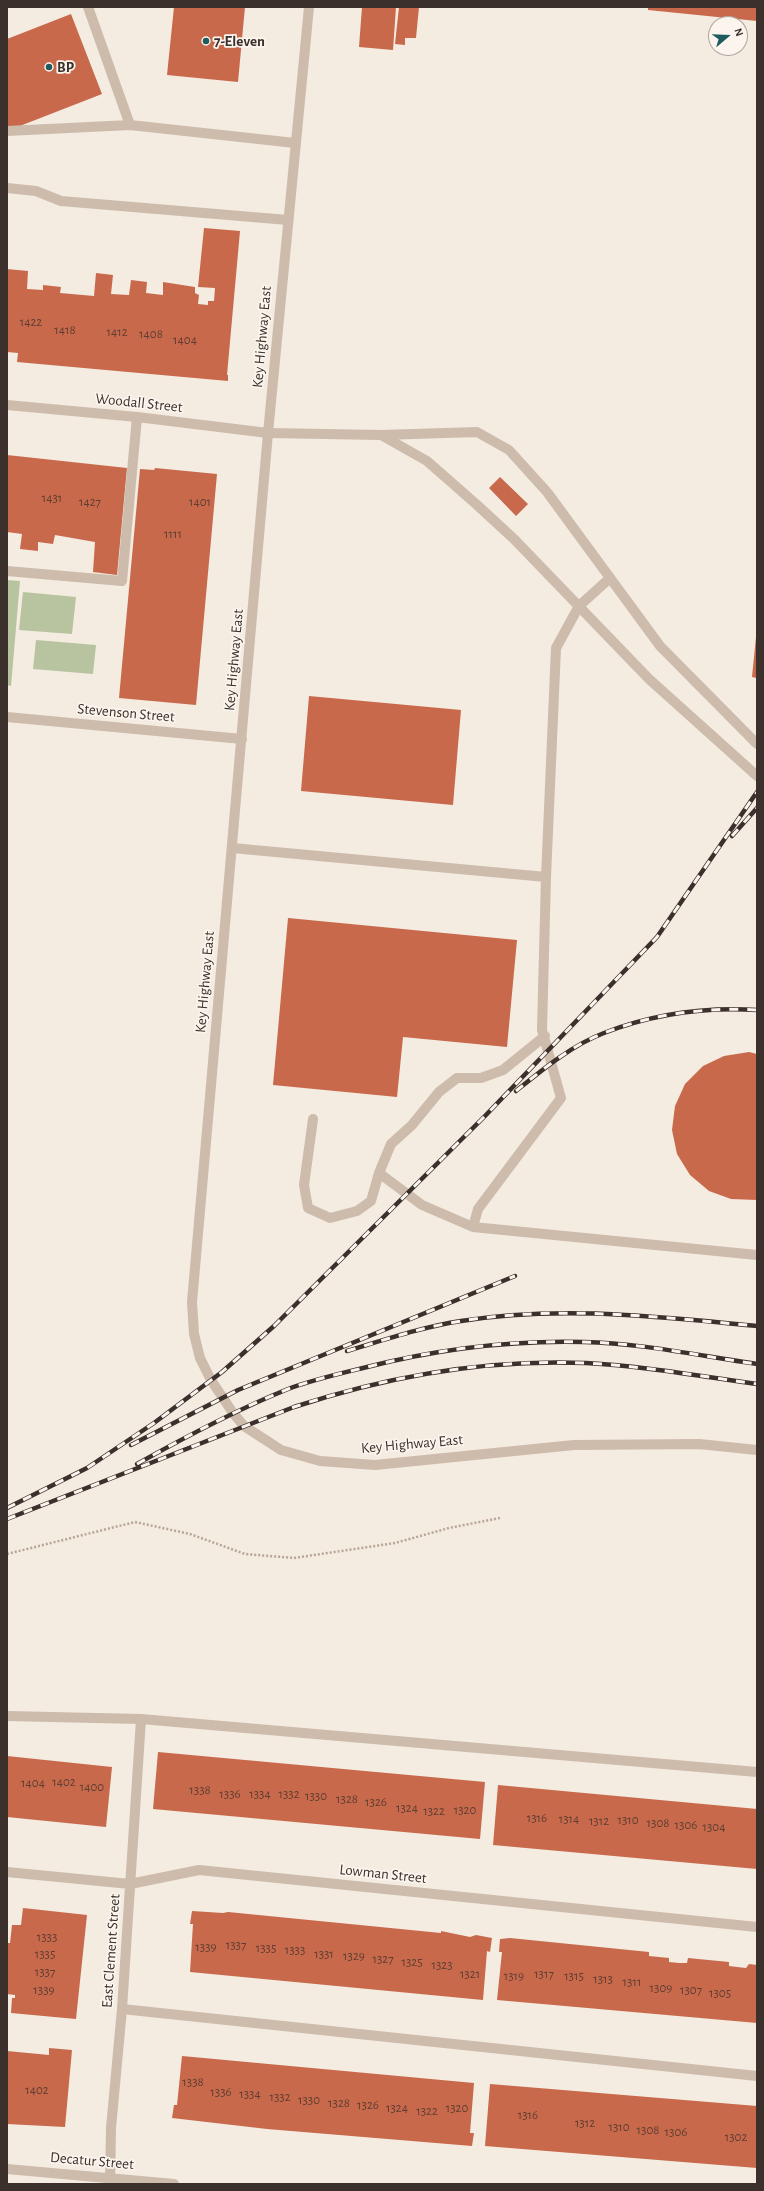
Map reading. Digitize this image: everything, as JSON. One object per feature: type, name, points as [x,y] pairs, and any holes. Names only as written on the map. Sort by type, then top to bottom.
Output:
[{"type":"street","points":[[88,7],[130,125]]},
{"type":"street","name":"Key Highway East","points":[[308,7],[268,433],[192,1302],[194,1334],[200,1358],[211,1380],[233,1413],[244,1426],[281,1450],[327,1461],[375,1465],[574,1444],[699,1444],[757,1450]]},
{"type":"street","points":[[7,131],[130,125],[295,143]]},
{"type":"street","points":[[7,188],[36,191],[61,201],[288,220]]},
{"type":"street","name":"Woodall Street","points":[[7,405],[137,417],[268,433],[381,434],[477,432],[508,450],[547,492],[660,646],[757,744]]},
{"type":"street","points":[[7,571],[122,581],[137,417]]},
{"type":"street","points":[[381,434],[427,461],[514,539],[648,679],[757,776]]},
{"type":"street","points":[[473,1227],[478,1209],[561,1098],[542,1030],[546,877],[556,648],[579,606],[610,578]]},
{"type":"street","name":"Stevenson Street","points":[[7,717],[242,739]]},
{"type":"street","points":[[232,848],[546,877]]},
{"type":"street","points":[[313,1119],[304,1184],[308,1208],[330,1218],[357,1211],[372,1201],[379,1173],[391,1144],[412,1125],[439,1092],[457,1078],[481,1078],[504,1070],[544,1036]]},
{"type":"street","points":[[379,1173],[422,1205],[473,1227],[757,1256]]},
{"type":"street","points":[[7,1716],[141,1719],[757,1772]]},
{"type":"street","name":"East Clement Street","points":[[110,2181],[111,2128],[122,2009],[141,1719]]},
{"type":"street","name":"Lowman Street","points":[[7,1872],[130,1884],[199,1870],[757,1927]]},
{"type":"street","points":[[122,2009],[757,2076]]},
{"type":"street","name":"Decatur Street","points":[[7,2169],[110,2181],[174,2184]]},
{"type":"path","points":[[7,1554],[135,1522],[190,1534],[245,1554],[294,1558],[395,1543],[449,1528],[500,1518]]},
{"type":"green space","points":[[7,580],[20,581],[11,686],[7,685]]},
{"type":"green space","points":[[23,592],[76,597],[72,634],[19,630]]},
{"type":"green space","points":[[36,640],[96,645],[93,674],[33,669]]},
{"type":"pier","points":[[637,7],[757,7],[757,30],[748,29],[748,16],[708,16],[708,24],[636,17]]},
{"type":"building","name":"7-Eleven","points":[[174,7],[245,7],[238,82],[167,75]]},
{"type":"building","points":[[362,7],[396,7],[393,50],[359,47]]},
{"type":"building","points":[[399,7],[419,7],[416,38],[405,38],[405,45],[395,44]]},
{"type":"building","points":[[648,7],[757,7],[757,21],[748,20],[748,16],[708,16],[648,10]]},
{"type":"building","name":"BP","points":[[71,14],[102,94],[7,131],[7,39]]},
{"type":"building","points":[[204,228],[240,231],[227,375],[228,381],[17,362],[18,353],[7,352],[7,269],[28,271],[27,289],[43,290],[43,285],[61,287],[60,293],[94,296],[96,273],[113,275],[111,294],[129,295],[131,280],[147,282],[146,293],[163,295],[163,282],[195,287],[195,293],[199,295],[198,304],[208,305],[208,301],[214,301],[215,288],[198,287]]},
{"type":"building","points":[[7,455],[127,468],[117,575],[93,572],[95,542],[55,535],[53,544],[38,542],[38,551],[20,549],[22,534],[7,532]]},
{"type":"building","points":[[155,468],[217,474],[196,705],[119,698],[140,469],[154,470]]},
{"type":"building","points":[[500,477],[528,504],[516,516],[489,488]]},
{"type":"building","points":[[757,637],[757,678],[752,677]]},
{"type":"building","points":[[309,696],[461,710],[453,805],[301,791]]},
{"type":"building","points":[[288,918],[517,940],[507,1047],[403,1037],[397,1097],[273,1085]]},
{"type":"building","points":[[749,1052],[757,1054],[757,1200],[731,1199],[709,1191],[690,1175],[677,1154],[672,1130],[675,1106],[685,1084],[703,1066],[724,1056]]},
{"type":"building","points":[[158,1752],[485,1782],[480,1839],[153,1809]]},
{"type":"building","points":[[7,1756],[112,1767],[106,1827],[7,1817]]},
{"type":"building","points":[[498,1785],[757,1809],[757,1869],[493,1845]]},
{"type":"building","points":[[23,1908],[87,1915],[76,2019],[11,2013],[12,1998],[15,1998],[15,1995],[7,1994],[8,1943],[10,1943],[12,1925],[21,1925]]},
{"type":"building","points":[[192,1911],[228,1912],[441,1933],[441,1931],[470,1937],[476,1935],[492,1938],[490,1952],[487,1951],[483,2000],[190,1972],[193,1924],[190,1924]]},
{"type":"building","points":[[510,1938],[649,1952],[649,1956],[669,1958],[669,1962],[687,1963],[688,1958],[729,1962],[729,1966],[746,1968],[749,1964],[757,1965],[757,2023],[497,2000],[502,1952],[499,1952],[500,1939]]},
{"type":"building","points":[[49,2048],[72,2050],[65,2127],[7,2124],[7,2051],[49,2055]]},
{"type":"building","points":[[182,2056],[474,2083],[470,2133],[474,2133],[472,2146],[267,2129],[172,2118],[174,2105],[177,2105]]},
{"type":"building","points":[[490,2084],[757,2106],[757,2168],[485,2146]]},
{"type":"railway","points":[[7,1508],[87,1468],[154,1423],[222,1372],[274,1326],[485,1116],[657,937],[757,792]]},
{"type":"railway","points":[[732,836],[757,808]]},
{"type":"railway","points":[[516,1091],[580,1044],[623,1026],[679,1013],[738,1009],[757,1010]]},
{"type":"railway","points":[[131,1445],[238,1390],[515,1276]]},
{"type":"railway","points":[[347,1351],[432,1327],[498,1316],[572,1313],[609,1314],[757,1326]]},
{"type":"railway","points":[[137,1464],[212,1424],[288,1389],[316,1380],[391,1361],[445,1351],[500,1344],[584,1342],[649,1347],[757,1364]]},
{"type":"railway","points":[[7,1519],[294,1407],[365,1386],[402,1378],[475,1367],[549,1362],[607,1364],[757,1384]]},
{"type":"place","name":"7-Eleven","points":[[206,41]]},
{"type":"place","name":"BP","points":[[49,67]]}]
